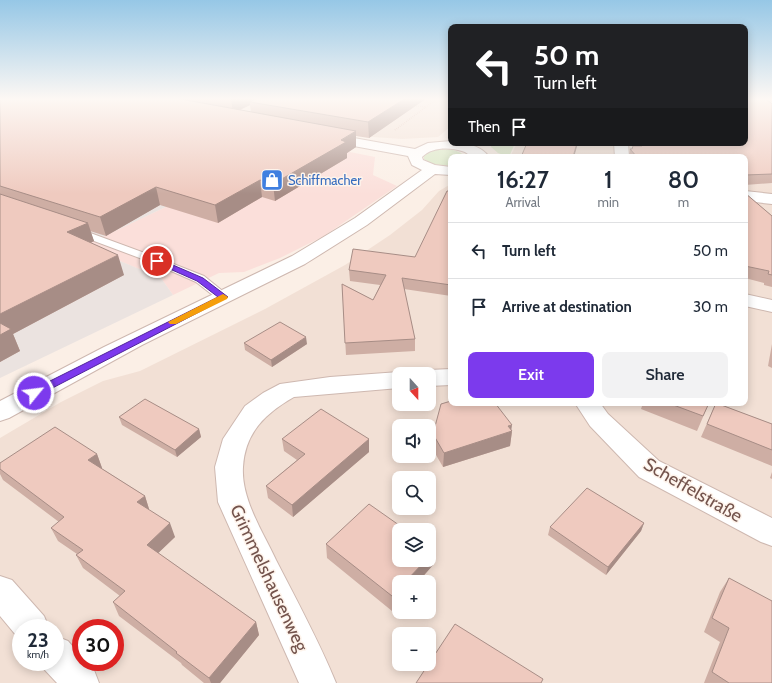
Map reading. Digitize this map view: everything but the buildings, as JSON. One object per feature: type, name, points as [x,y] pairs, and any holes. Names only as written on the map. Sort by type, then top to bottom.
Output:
[{"type":"street","points":[[312,134],[417,153],[432,146],[448,145]]},
{"type":"street","points":[[464,146],[478,154]]},
{"type":"street","points":[[417,153],[415,156],[417,162],[442,170]]},
{"type":"street","points":[[0,412],[58,380],[288,266],[335,239],[442,170]]},
{"type":"street","points":[[748,196],[772,199]]},
{"type":"street","points":[[748,301],[772,306]]},
{"type":"street","points":[[436,378],[448,377]]},
{"type":"street","name":"Grimmelshausenweg","points":[[318,683],[233,502],[229,467],[236,439],[254,412],[272,399],[289,390],[330,385],[392,381]]},
{"type":"street","name":"Scheffelstraße","points":[[589,406],[599,420],[649,469],[772,533]]},
{"type":"street","points":[[0,591],[24,619]]},
{"type":"street","points":[[64,664],[81,683]]},
{"type":"lane","points":[[65,227],[101,239],[200,280],[224,297]]},
{"type":"path","points":[[374,146],[396,130]]},
{"type":"shaded area","points":[[0,130],[88,130],[224,179],[84,246],[161,278],[173,295],[0,378]]},
{"type":"shaded area","points":[[210,130],[238,130],[375,157],[373,175],[397,186],[324,236],[280,258],[244,272],[219,273],[173,295],[161,278],[83,246],[223,180]]},
{"type":"shaded area","points":[[317,130],[446,130],[438,137],[402,139],[344,135]]},
{"type":"shaded area","points":[[749,130],[772,130],[772,683],[0,683],[0,438],[61,402],[103,381],[140,371],[265,309],[345,265],[390,235],[422,210],[439,191],[448,186],[448,406],[748,406],[748,154],[512,154],[516,146],[748,146]]},
{"type":"green space","points":[[514,146],[510,154],[501,154],[491,147]]},
{"type":"green space","points":[[446,149],[462,154],[448,154],[448,166],[432,164],[424,159],[425,154],[434,150]]},
{"type":"slow traffic","points":[[173,322],[224,297],[223,296]]},
{"type":"place","name":"Schiffmacher","points":[[272,180]]},
{"type":"route","points":[[34,393],[224,297],[200,280],[157,261]]}]
